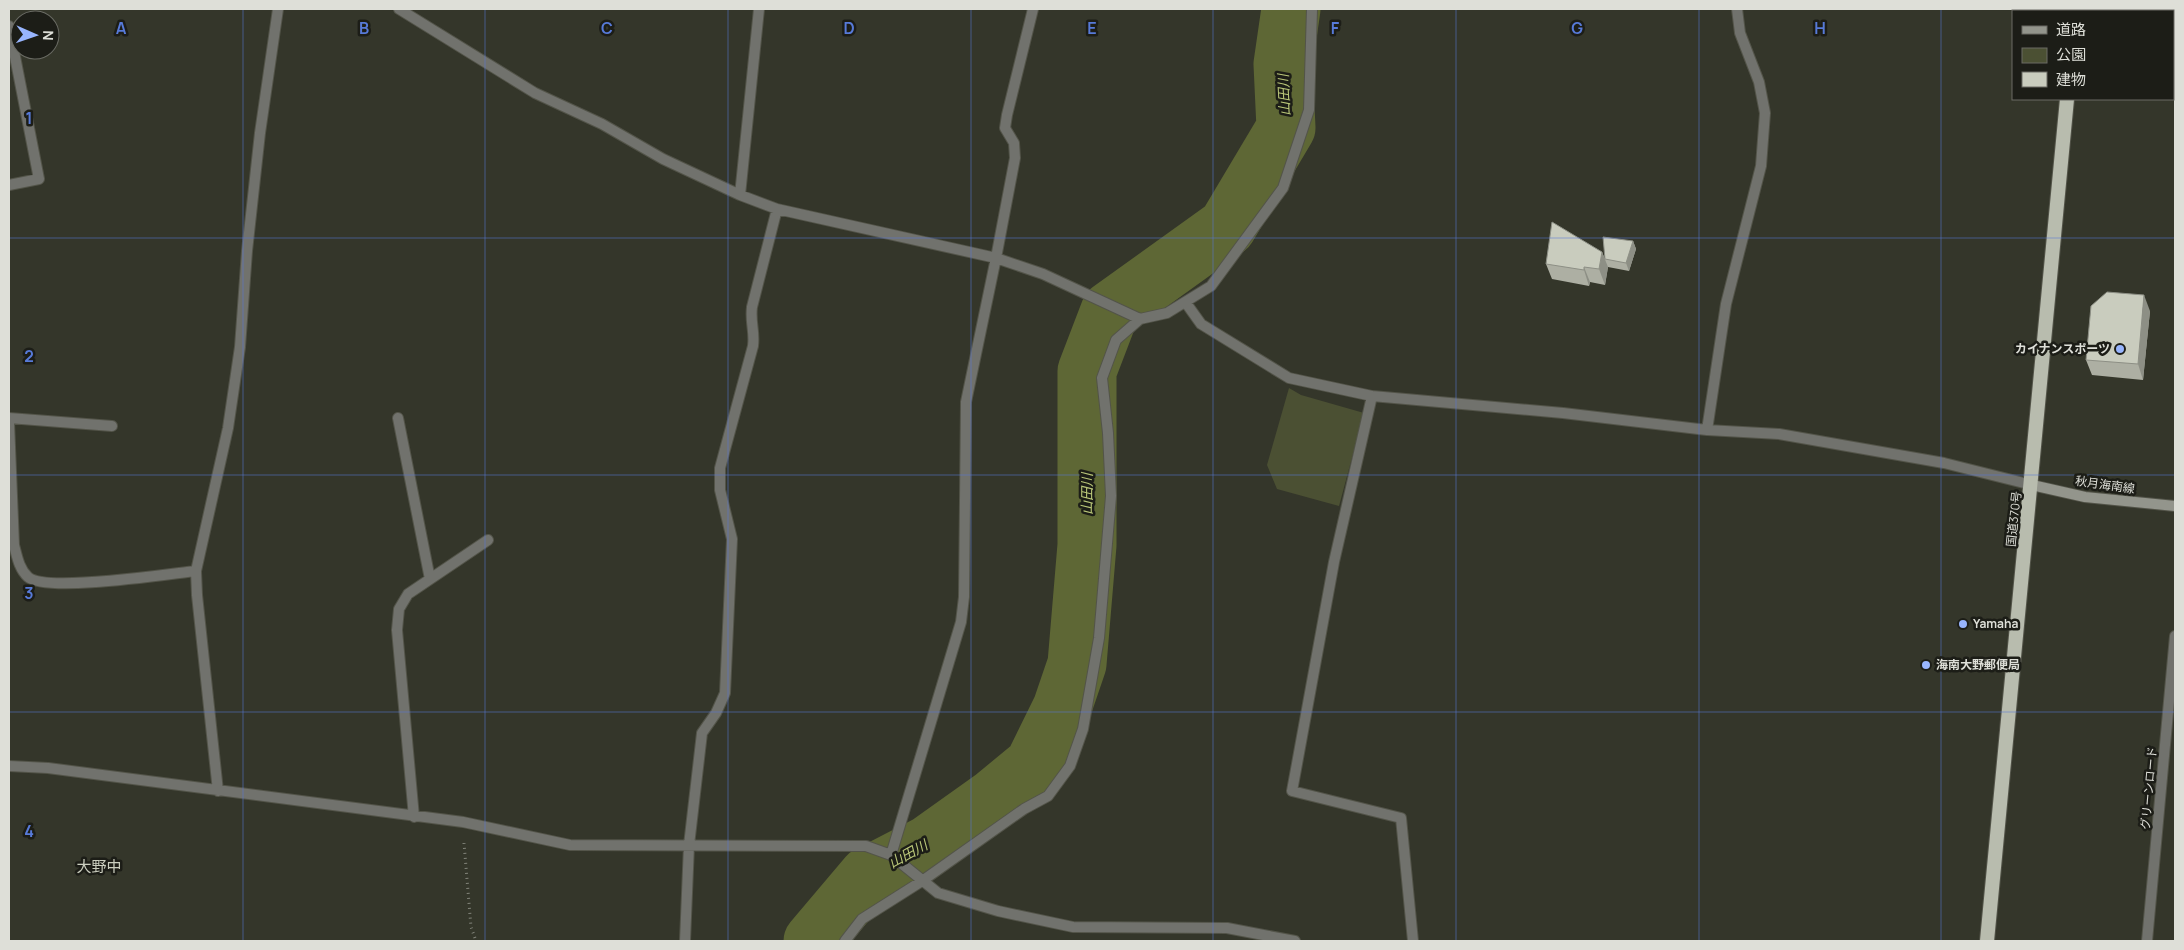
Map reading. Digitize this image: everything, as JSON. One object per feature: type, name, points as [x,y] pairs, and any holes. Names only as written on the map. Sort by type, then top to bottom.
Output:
[{"type":"highway","name":"国道370号","points":[[1988,941],[2067,100]]},
{"type":"main road","name":"秋月海南線","points":[[2032,484],[2086,497],[2175,506]]},
{"type":"street","points":[[218,791],[200,635],[196,571],[228,428],[238,366],[260,133],[278,9]]},
{"type":"street","points":[[398,9],[534,93],[602,124],[663,159],[740,195],[777,209],[996,258],[1043,274],[1140,319]]},
{"type":"street","points":[[740,195],[759,9]]},
{"type":"street","points":[[892,855],[961,622],[964,597],[966,402],[996,258],[1014,158],[1014,143],[1005,128],[1007,115],[1034,9]]},
{"type":"street","points":[[846,941],[862,919],[922,881],[1024,809],[1048,796],[1070,766],[1083,729],[1099,638],[1111,496],[1108,433],[1102,378],[1116,340],[1140,319],[1167,313],[1211,286],[1283,188],[1309,110],[1312,9]]},
{"type":"street","points":[[1707,430],[1726,304],[1761,166],[1765,113],[1759,82],[1740,32],[1737,9]]},
{"type":"street","points":[[9,26],[40,179],[9,185]]},
{"type":"street","points":[[684,941],[689,845],[702,733],[716,714],[724,693],[732,539],[720,490],[720,468],[753,346],[753,329],[750,322],[752,307],[777,209]]},
{"type":"street","points":[[1186,303],[1201,324],[1289,378],[1372,396],[1564,412],[1707,430],[1788,436],[1944,463],[2032,484]]},
{"type":"street","points":[[1372,396],[1334,562],[1292,792],[1402,818],[1413,941]]},
{"type":"street","points":[[9,418],[112,426]]},
{"type":"street","points":[[398,418],[430,579]]},
{"type":"street","points":[[9,422],[14,545],[18,561],[28,577],[44,583],[71,584],[196,571]]},
{"type":"street","points":[[414,817],[396,630],[399,609],[408,594],[488,540]]},
{"type":"street","name":"グリーンロード","points":[[2147,941],[2175,636]]},
{"type":"street","points":[[9,766],[48,768],[463,822],[570,845],[866,846],[892,855],[938,894],[998,911],[1073,927],[1227,928],[1294,941]]},
{"type":"path","points":[[463,822],[471,927],[476,941]]},
{"type":"green space","points":[[1289,388],[1301,395],[1364,413],[1339,506],[1277,489],[1267,465]]},
{"type":"building","points":[[1552,222],[1602,252],[1599,269],[1584,267],[1584,270],[1546,264]]},
{"type":"building","points":[[1603,237],[1633,241],[1626,263],[1605,259]]},
{"type":"building","name":"カイナンスポーツ","points":[[2107,292],[2144,295],[2138,364],[2086,360],[2091,306]]},
{"type":"waterway","name":"山田川","points":[[813,941],[868,876],[928,845],[994,798],[1034,765],[1062,708],[1077,664],[1087,545],[1087,371],[1110,311],[1227,227],[1286,128],[1283,64],[1291,9]]},
{"type":"place","name":"カイナンスポーツ","points":[[2120,349]]},
{"type":"place","name":"Yamaha","points":[[1963,624]]},
{"type":"place","name":"海南大野郵便局","points":[[1926,665]]},
{"type":"district","name":"大野中","points":[[99,867]]}]
